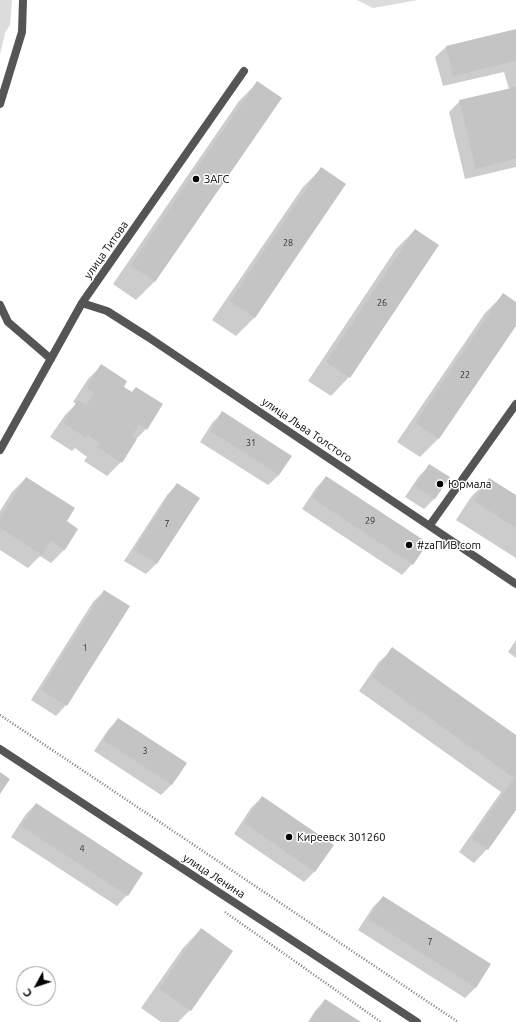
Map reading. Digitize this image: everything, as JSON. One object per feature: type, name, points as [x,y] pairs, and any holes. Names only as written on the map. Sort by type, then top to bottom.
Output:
[{"type":"street","points":[[0,104],[22,32],[24,0]]},
{"type":"street","name":"улица Титова","points":[[0,450],[82,303],[244,70]]},
{"type":"street","name":"улица Льва Толстого","points":[[82,303],[107,311],[148,337],[516,584]]},
{"type":"street","points":[[0,305],[8,322],[51,359]]},
{"type":"street","points":[[430,525],[516,404]]},
{"type":"street","name":"улица Ленина","points":[[0,749],[417,1022]]},
{"type":"path","points":[[0,715],[458,1022]]},
{"type":"shaded area","points":[[0,0],[12,0],[10,25],[5,33],[0,55]]},
{"type":"shaded area","points":[[357,0],[418,0],[373,8]]},
{"type":"building","points":[[516,29],[516,61],[453,76],[446,46]]},
{"type":"building","points":[[257,81],[282,98],[155,282],[131,265]]},
{"type":"building","points":[[516,87],[516,159],[476,169],[459,100]]},
{"type":"building","points":[[321,167],[346,184],[255,318],[230,301]]},
{"type":"building","points":[[415,229],[439,245],[350,378],[326,362]]},
{"type":"building","points":[[503,293],[516,302],[516,326],[439,439],[415,423]]},
{"type":"building","points":[[101,364],[127,381],[124,387],[132,392],[136,387],[163,404],[147,430],[139,424],[132,436],[137,439],[122,463],[97,447],[100,443],[88,435],[86,438],[63,423],[78,400],[86,405],[94,393],[86,388]]},
{"type":"building","points":[[222,411],[292,456],[279,475],[210,431]]},
{"type":"building","points":[[429,464],[450,477],[435,499],[415,486]]},
{"type":"building","points":[[326,476],[428,543],[413,565],[312,498]]},
{"type":"building","points":[[26,477],[75,508],[67,521],[78,529],[65,550],[51,541],[42,555],[0,528],[0,518]]},
{"type":"building","points":[[489,478],[516,495],[516,528],[474,501]]},
{"type":"building","points":[[177,483],[200,498],[157,564],[134,550]]},
{"type":"building","points":[[104,590],[130,606],[67,706],[41,690]]},
{"type":"building","points":[[392,647],[516,735],[516,810],[488,850],[472,838],[514,778],[372,677]]},
{"type":"building","points":[[118,718],[187,763],[172,785],[103,740]]},
{"type":"building","points":[[0,772],[10,779],[0,794]]},
{"type":"building","points":[[262,796],[334,845],[315,872],[244,823]]},
{"type":"building","points":[[36,803],[143,873],[128,896],[21,826]]},
{"type":"building","points":[[383,896],[491,964],[476,988],[368,919]]},
{"type":"building","points":[[201,928],[233,951],[191,1011],[159,989]]},
{"type":"building","points":[[325,999],[361,1022],[310,1022]]},
{"type":"place","name":"ЗАГС","points":[[196,179]]},
{"type":"place","name":"Юрмала","points":[[440,484]]},
{"type":"place","name":"#zaПИВ.com","points":[[409,545]]},
{"type":"place","name":"Киреевск 301260","points":[[289,837]]}]
